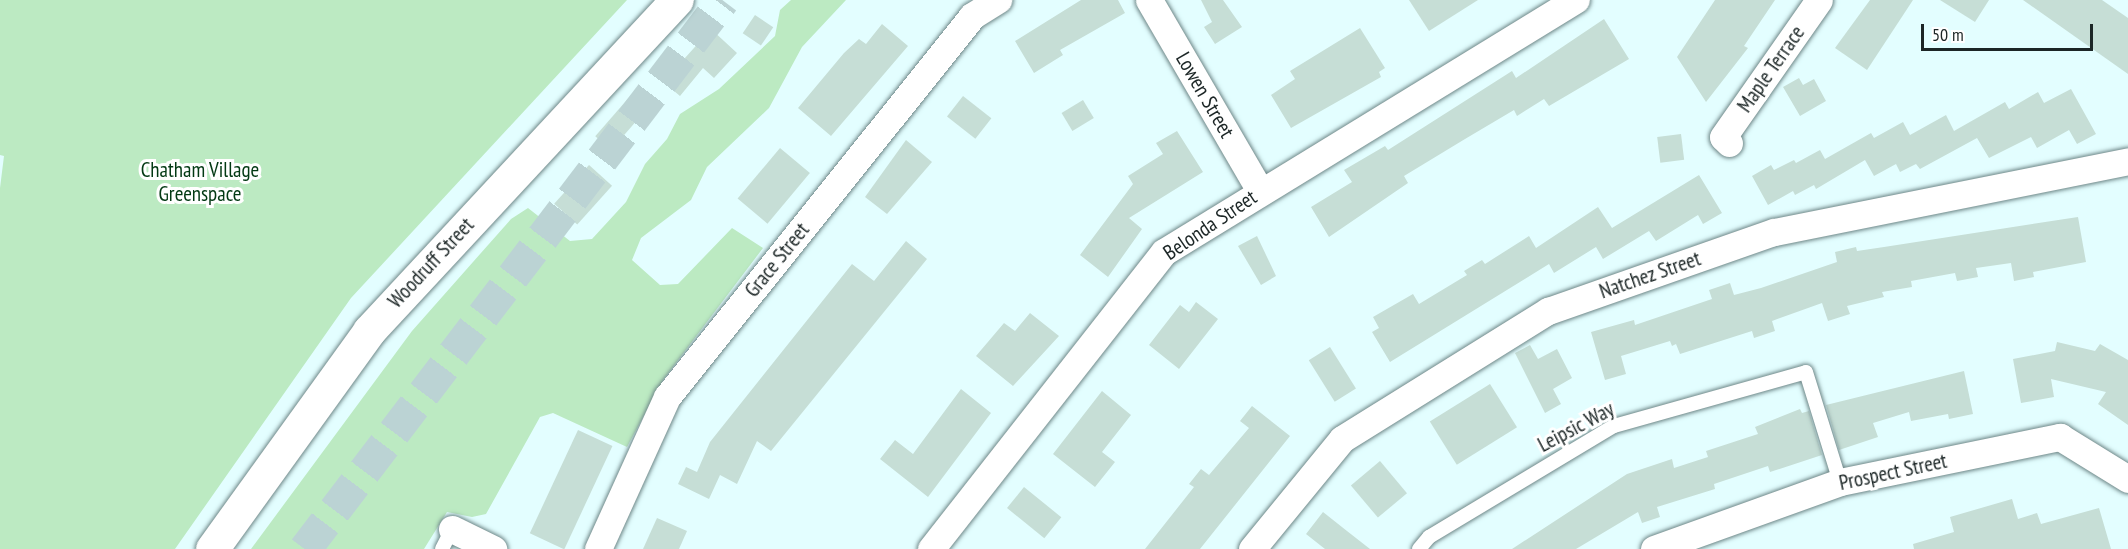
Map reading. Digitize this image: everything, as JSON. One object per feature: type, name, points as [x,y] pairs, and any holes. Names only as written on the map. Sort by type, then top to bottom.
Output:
[{"type":"street","name":"Woodruff Street","points":[[212,549],[369,332],[677,0]]},
{"type":"street","name":"Grace Street","points":[[598,549],[667,397],[972,16],[998,0]]},
{"type":"street","name":"Lowen Street","points":[[1149,0],[1260,191]]},
{"type":"street","name":"Belonda Street","points":[[931,549],[1164,252],[1260,191],[1575,0]]},
{"type":"street","name":"Maple Terrace","points":[[1726,140],[1819,0]]},
{"type":"street","name":"Natchez Street","points":[[1252,549],[1342,439],[1548,311],[1774,232],[2128,161]]},
{"type":"street","name":"Prospect Street","points":[[1654,549],[1840,482],[2060,436],[2128,479]]},
{"type":"street","points":[[447,539],[493,549]]},
{"type":"lane","name":"Leipsic Way","points":[[1419,549],[1429,537],[1614,426],[1806,372],[1840,482]]},
{"type":"green space","name":"Chatham Village Greenspace","points":[[0,0],[627,0],[351,298],[175,549],[0,549],[0,188],[4,156],[0,155]]},
{"type":"green space","points":[[791,0],[846,0],[802,47],[769,108],[707,167],[691,200],[641,238],[632,260],[660,285],[678,284],[732,228],[763,248],[663,380],[627,447],[553,413],[540,417],[486,514],[472,517],[447,512],[424,549],[251,549],[412,331],[511,219],[528,208],[570,241],[592,239],[626,202],[645,164],[667,139],[680,114],[719,89],[775,36],[780,10]]},
{"type":"building","points":[[1081,0],[1118,0],[1125,13],[1060,50],[1063,55],[1034,73],[1015,41]]},
{"type":"building","points":[[1201,0],[1223,0],[1242,27],[1215,44],[1204,27],[1212,22]]},
{"type":"building","points":[[1409,0],[1478,0],[1429,31]]},
{"type":"building","points":[[1715,0],[1775,0],[1744,46],[1748,48],[1706,102],[1677,57]]},
{"type":"building","points":[[1870,0],[1913,0],[1867,70],[1835,48]]},
{"type":"building","points":[[1940,0],[1989,0],[1975,22]]},
{"type":"building","points":[[2023,0],[2102,0],[2128,18],[2128,74]]},
{"type":"building","points":[[755,15],[773,27],[761,46],[743,33]]},
{"type":"building","points":[[1604,19],[1629,59],[1549,106],[1544,99],[1517,116],[1514,110],[1465,139],[1404,176],[1408,183],[1329,237],[1311,207],[1352,182],[1344,170],[1385,146],[1388,150],[1512,71],[1516,78]]},
{"type":"building","points":[[882,24],[908,46],[831,136],[798,108],[844,53],[859,39],[866,44]]},
{"type":"building","points":[[1360,28],[1385,68],[1379,72],[1381,77],[1291,128],[1271,95],[1295,79],[1290,71]]},
{"type":"building","points":[[711,29],[737,53],[714,78],[703,68],[680,96],[656,76],[668,62],[676,68]]},
{"type":"building","points":[[1799,78],[1803,85],[1814,79],[1826,101],[1800,116],[1783,87]]},
{"type":"building","points":[[2071,89],[2096,134],[2077,144],[2069,130],[2037,148],[2031,137],[1989,158],[1977,138],[1920,169],[1916,164],[1900,172],[1896,164],[1874,176],[1865,160],[1816,189],[1814,185],[1795,195],[1793,191],[1768,205],[1752,176],[1771,165],[1774,170],[1794,160],[1796,163],[1820,150],[1825,159],[1871,133],[1874,138],[1903,122],[1910,135],[1946,115],[1954,131],[2005,102],[2009,109],[2038,92],[2044,103]]},
{"type":"building","points":[[632,94],[648,108],[611,150],[595,136]]},
{"type":"building","points":[[963,96],[991,118],[975,139],[947,116]]},
{"type":"building","points":[[1083,100],[1094,118],[1072,131],[1062,113]]},
{"type":"building","points":[[1177,131],[1203,172],[1129,218],[1142,229],[1108,277],[1080,255],[1133,184],[1128,176],[1163,154],[1156,143]]},
{"type":"building","points":[[1681,134],[1684,160],[1660,163],[1657,137]]},
{"type":"building","points":[[906,140],[932,162],[887,214],[865,197]]},
{"type":"building","points":[[780,148],[810,173],[767,224],[738,199]]},
{"type":"building","points":[[589,165],[612,186],[577,224],[554,204]]},
{"type":"building","points":[[1699,175],[1722,213],[1703,224],[1698,215],[1656,241],[1649,231],[1603,259],[1596,247],[1554,273],[1549,264],[1390,362],[1372,332],[1379,328],[1373,317],[1413,294],[1419,304],[1467,275],[1464,271],[1482,260],[1485,264],[1529,236],[1536,248],[1598,207],[1612,228]]},
{"type":"building","points":[[2078,217],[2086,262],[2033,272],[2034,277],[2014,281],[2011,263],[1976,268],[1978,277],[1957,281],[1955,273],[1911,281],[1912,287],[1882,292],[1884,297],[1847,306],[1850,314],[1828,321],[1822,303],[1772,321],[1775,331],[1754,338],[1752,331],[1680,354],[1676,344],[1672,346],[1670,341],[1621,356],[1626,374],[1605,380],[1591,332],[1634,320],[1635,325],[1712,299],[1709,290],[1730,283],[1734,295],[1761,288],[1837,262],[1835,252],[1856,247],[1857,251]]},
{"type":"building","points":[[1257,236],[1276,276],[1261,285],[1238,246]]},
{"type":"building","points":[[906,241],[927,259],[771,451],[757,441],[737,484],[720,475],[709,499],[678,484],[686,467],[697,472],[710,442],[852,264],[874,281]]},
{"type":"building","points":[[1196,302],[1218,319],[1179,369],[1149,345],[1180,305],[1189,312]]},
{"type":"building","points":[[1030,313],[1059,336],[1013,386],[976,356],[1004,323],[1015,331]]},
{"type":"building","points":[[2057,342],[2095,351],[2100,344],[2128,360],[2128,425],[2098,404],[2106,392],[2051,379],[2054,397],[2021,403],[2013,359],[2055,351]]},
{"type":"building","points":[[1530,345],[1538,359],[1557,349],[1572,378],[1553,389],[1561,404],[1545,413],[1515,353]]},
{"type":"building","points":[[1330,347],[1356,389],[1335,402],[1309,360]]},
{"type":"building","points":[[1964,371],[1973,414],[1949,419],[1948,414],[1911,421],[1909,412],[1873,423],[1878,437],[1839,450],[1826,405]]},
{"type":"building","points":[[1490,384],[1517,427],[1457,465],[1430,422]]},
{"type":"building","points":[[961,389],[991,413],[928,497],[880,459],[895,440],[913,454]]},
{"type":"building","points":[[1102,391],[1131,415],[1102,452],[1115,462],[1095,487],[1053,454]]},
{"type":"building","points":[[1252,406],[1290,436],[1200,549],[1145,549],[1194,487],[1189,484],[1201,469],[1209,475],[1249,428],[1240,421]]},
{"type":"building","points":[[1800,409],[1802,413],[1809,411],[1822,455],[1770,472],[1768,466],[1714,484],[1715,489],[1657,507],[1660,517],[1642,523],[1638,512],[1576,549],[1512,549],[1627,474],[1672,459],[1674,468],[1708,457],[1706,451],[1758,434],[1755,427]]},
{"type":"building","points":[[578,430],[612,446],[564,549],[530,533]]},
{"type":"building","points":[[1380,461],[1407,493],[1378,518],[1351,485]]},
{"type":"building","points":[[1024,487],[1061,517],[1044,538],[1007,508]]},
{"type":"building","points":[[2012,499],[2018,519],[2037,513],[2041,524],[2099,508],[2111,549],[1914,549],[1913,544],[1954,532],[1950,517]]},
{"type":"building","points":[[1323,512],[1370,549],[1325,549],[1306,534]]},
{"type":"building","points":[[657,518],[687,531],[679,549],[643,549]]},
{"type":"tunnel","points":[[305,549],[723,0]]}]
